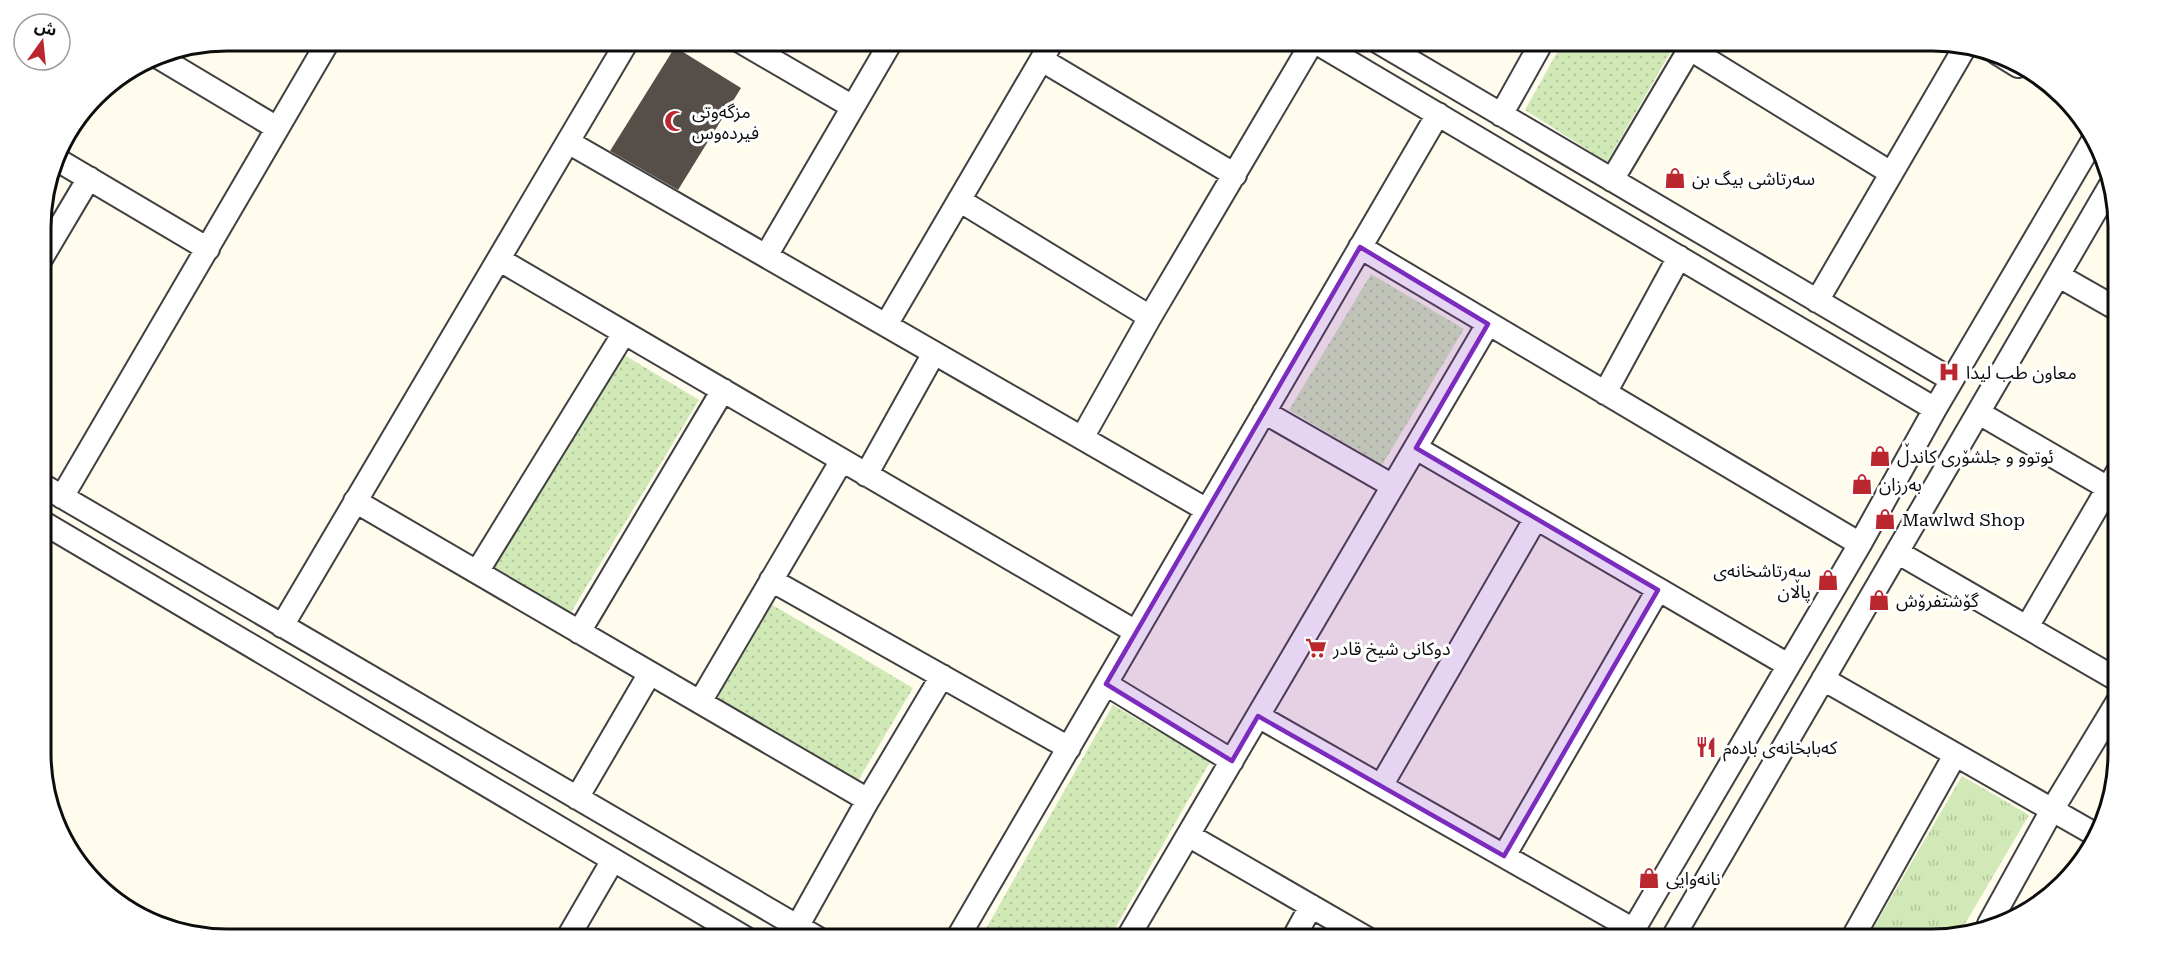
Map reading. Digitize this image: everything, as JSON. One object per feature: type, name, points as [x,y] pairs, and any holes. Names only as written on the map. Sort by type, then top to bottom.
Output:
[{"type":"street","points":[[62,497],[322,51]]},
{"type":"street","points":[[282,626],[621,51]]},
{"type":"street","points":[[757,51],[853,107]]},
{"type":"street","points":[[766,256],[886,51]]},
{"type":"street","points":[[886,325],[1046,51]]},
{"type":"street","points":[[1049,51],[1235,175]]},
{"type":"street","points":[[1082,438],[1150,317],[1307,51]]},
{"type":"street","points":[[1330,51],[1935,409]]},
{"type":"street","points":[[1396,51],[1952,380]]},
{"type":"street","points":[[1502,115],[1537,51]]},
{"type":"street","points":[[1612,180],[1688,51]]},
{"type":"street","points":[[1701,51],[1891,173]]},
{"type":"street","points":[[1817,301],[1961,53]]},
{"type":"street","points":[[166,61],[277,128]]},
{"type":"street","points":[[963,929],[1438,114]]},
{"type":"street","points":[[567,142],[1207,510]]},
{"type":"street","points":[[1634,929],[2089,148]]},
{"type":"street","points":[[63,163],[208,249]]},
{"type":"street","points":[[51,242],[88,178]]},
{"type":"street","points":[[1680,929],[2105,196]]},
{"type":"street","points":[[959,200],[1150,317]]},
{"type":"street","points":[[1360,247],[1860,544]]},
{"type":"street","points":[[1605,393],[1679,257]]},
{"type":"street","points":[[500,260],[1136,632]]},
{"type":"street","points":[[2059,276],[2108,304]]},
{"type":"street","points":[[1133,929],[1488,324]]},
{"type":"street","points":[[477,572],[624,333]]},
{"type":"street","points":[[866,475],[934,353]]},
{"type":"street","points":[[579,632],[723,390]]},
{"type":"street","points":[[1264,411],[1393,486]]},
{"type":"street","points":[[1979,413],[2108,478]]},
{"type":"street","points":[[1416,448],[1788,665]]},
{"type":"street","points":[[700,702],[842,460]]},
{"type":"street","points":[[2027,627],[2108,489]]},
{"type":"street","points":[[51,490],[801,929]]},
{"type":"street","points":[[355,501],[868,800]]},
{"type":"street","points":[[1381,786],[1536,518]]},
{"type":"street","points":[[51,527],[730,929]]},
{"type":"street","points":[[1897,552],[2108,674]]},
{"type":"street","points":[[185,607],[200,578]]},
{"type":"street","points":[[771,580],[1069,748]]},
{"type":"street","points":[[1504,856],[1658,590]]},
{"type":"street","points":[[577,798],[650,673]]},
{"type":"street","points":[[797,927],[868,800],[942,676]]},
{"type":"street","points":[[1823,679],[2089,831]]},
{"type":"street","points":[[1106,684],[1232,761]]},
{"type":"street","points":[[1258,716],[1504,856],[1621,929]]},
{"type":"street","points":[[1992,919],[2052,810],[2108,718]]},
{"type":"street","points":[[1745,739],[1777,758]]},
{"type":"street","points":[[1858,929],[1955,754]]},
{"type":"street","points":[[1188,835],[1351,929]]},
{"type":"street","points":[[573,929],[613,860]]},
{"type":"street","points":[[1298,929],[1311,906]]},
{"type":"highlighted area","points":[[1360,247],[1488,324],[1416,448],[1658,590],[1504,856],[1258,716],[1232,761],[1106,684]]},
{"type":"green space","points":[[1558,51],[1671,51],[1607,162],[1525,110]]},
{"type":"green space","points":[[1371,274],[1464,329],[1382,465],[1289,410]]},
{"type":"green space","points":[[621,353],[699,400],[570,614],[492,566]]},
{"type":"green space","points":[[771,604],[913,688],[858,781],[716,700]]},
{"type":"green space","points":[[1113,705],[1210,762],[1115,929],[986,929]]},
{"type":"green space","points":[[1962,776],[2029,815],[1963,926],[1944,929],[1873,929]]},
{"type":"building","name":"مزگە‌وتی فیردە‌وس","points":[[672,51],[681,51],[741,88],[678,190],[610,151]]},
{"type":"place","name":"مزگە‌وتی فیردە‌وس","points":[[675,121]]},
{"type":"place","name":"سەرتاشی بیگ بن","points":[[1675,178]]},
{"type":"place","name":"معاون طب لیدا","points":[[1949,372]]},
{"type":"place","name":"ئوتوو و جلشۆری کاندڵ","points":[[1880,456]]},
{"type":"place","name":"بەرزان","points":[[1862,484]]},
{"type":"place","name":"Mawlwd Shop","points":[[1885,519]]},
{"type":"place","name":"سەرتاشخانەی پاڵان","points":[[1828,580]]},
{"type":"place","name":"گۆشتفرۆش","points":[[1879,600]]},
{"type":"place","name":"دوکانی شیخ قادر","points":[[1316,648]]},
{"type":"place","name":"کەبابخانەی بادەم","points":[[1706,747]]},
{"type":"place","name":"نانەوایی","points":[[1649,878]]}]
